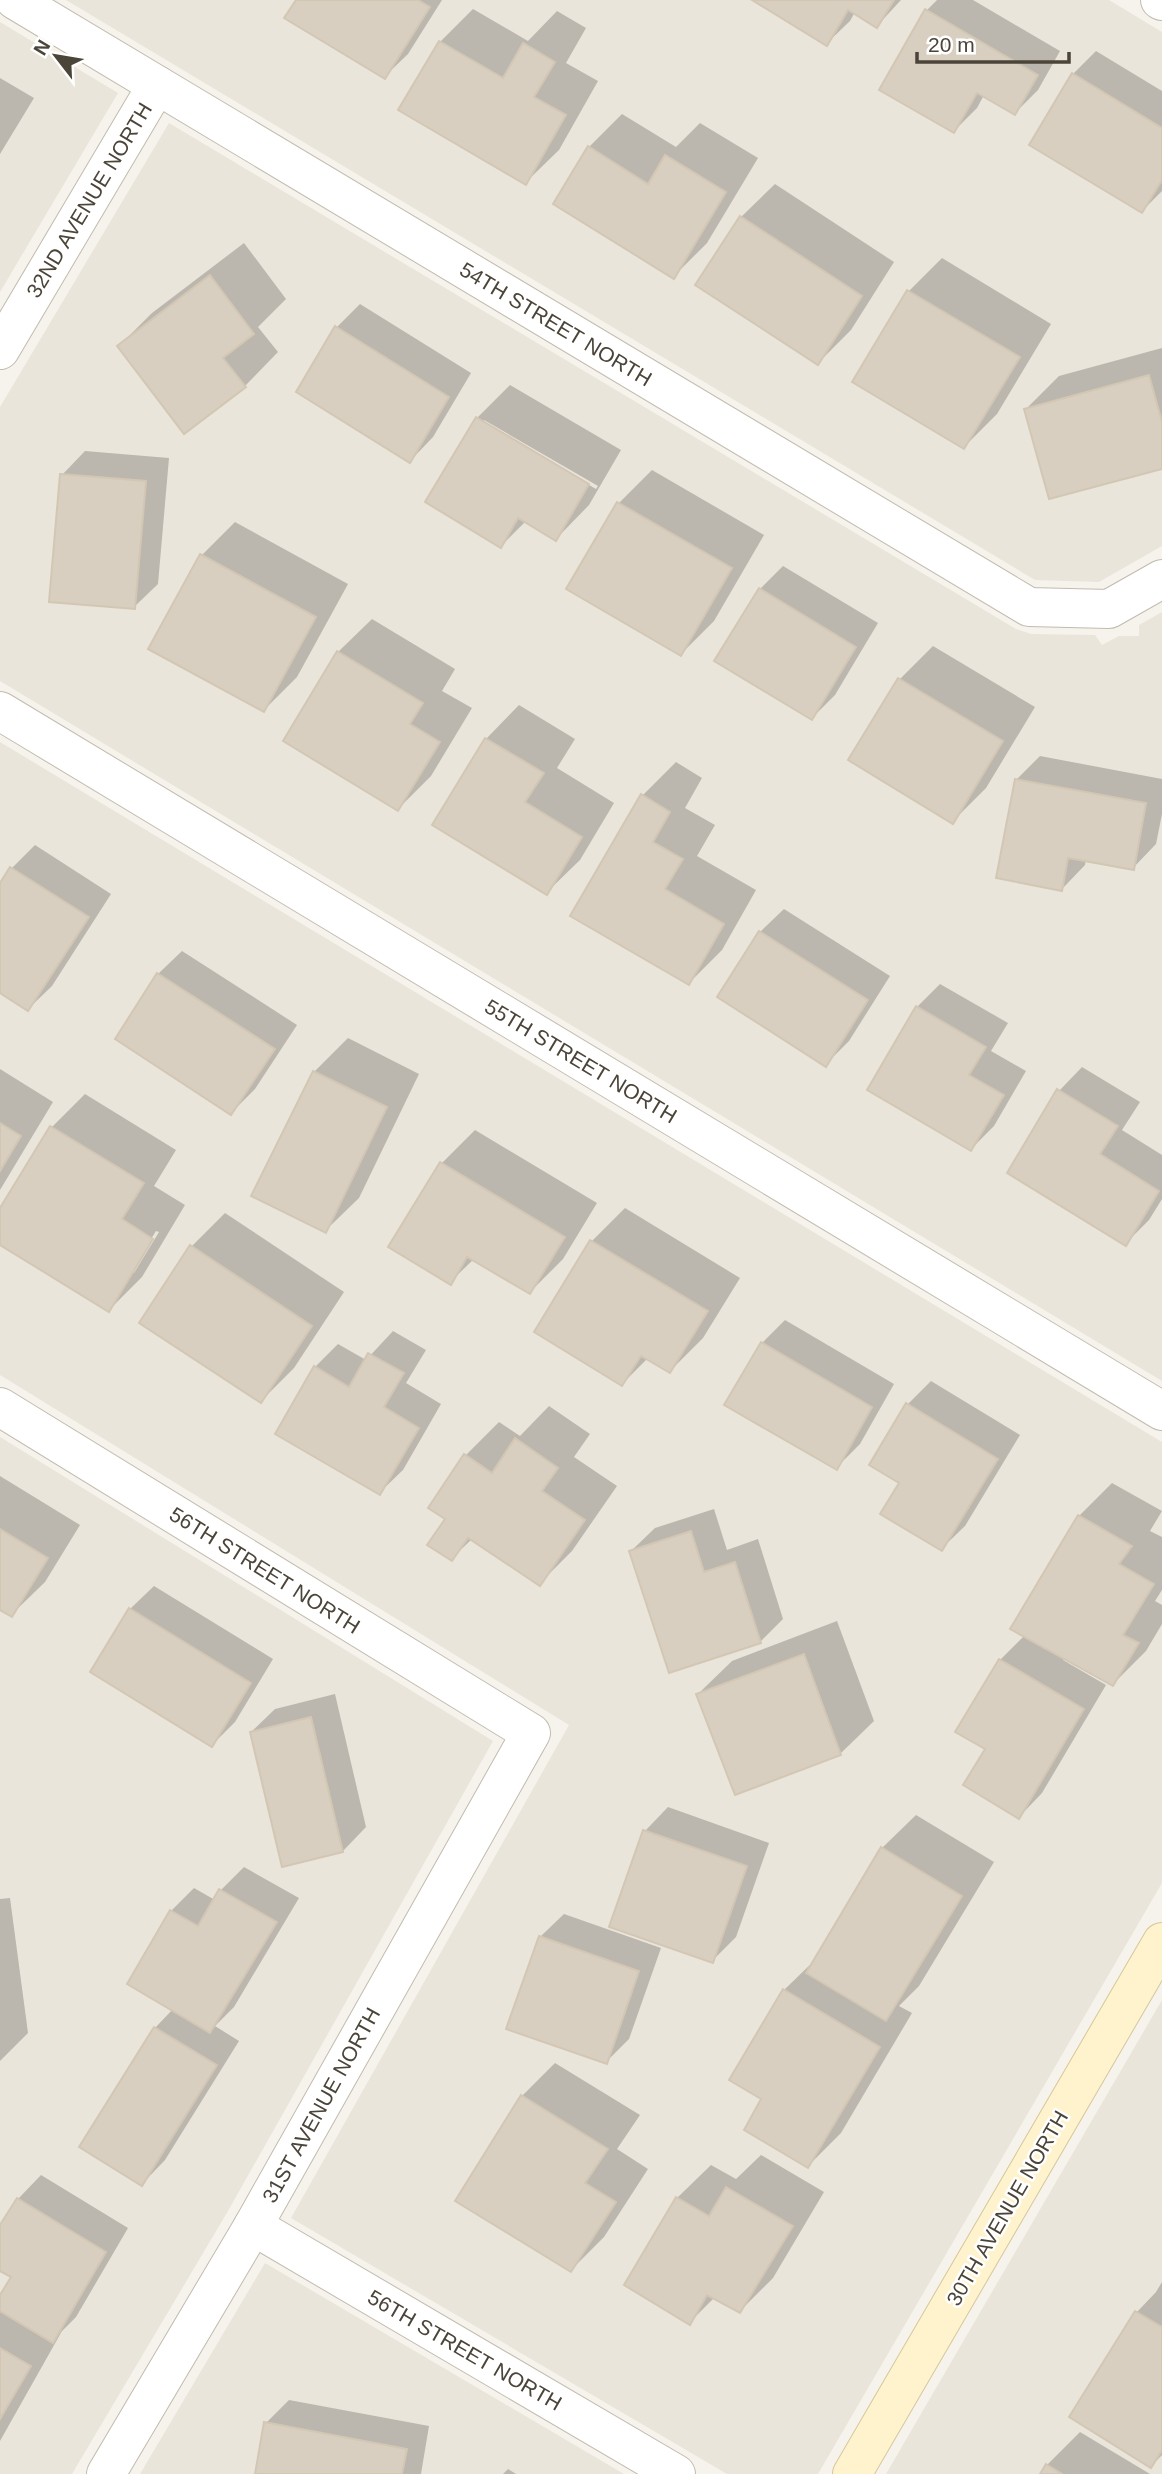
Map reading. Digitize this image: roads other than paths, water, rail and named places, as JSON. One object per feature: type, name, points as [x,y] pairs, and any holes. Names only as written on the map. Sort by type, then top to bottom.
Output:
[{"type":"street","name":"54TH STREET NORTH","points":[[15,0],[1029,607],[1109,609],[1162,579]]},
{"type":"street","name":"32ND AVENUE NORTH","points":[[0,351],[157,85]]},
{"type":"street","name":"55TH STREET NORTH","points":[[0,711],[1162,1411]]},
{"type":"street","name":"56TH STREET NORTH","points":[[0,1406],[531,1733]]},
{"type":"street","name":"31ST AVENUE NORTH","points":[[106,2474],[253,2226],[531,1733]]},
{"type":"street","name":"30TH AVENUE NORTH","points":[[852,2474],[1162,1942]]},
{"type":"street","name":"56TH STREET NORTH","points":[[253,2226],[676,2474]]}]
